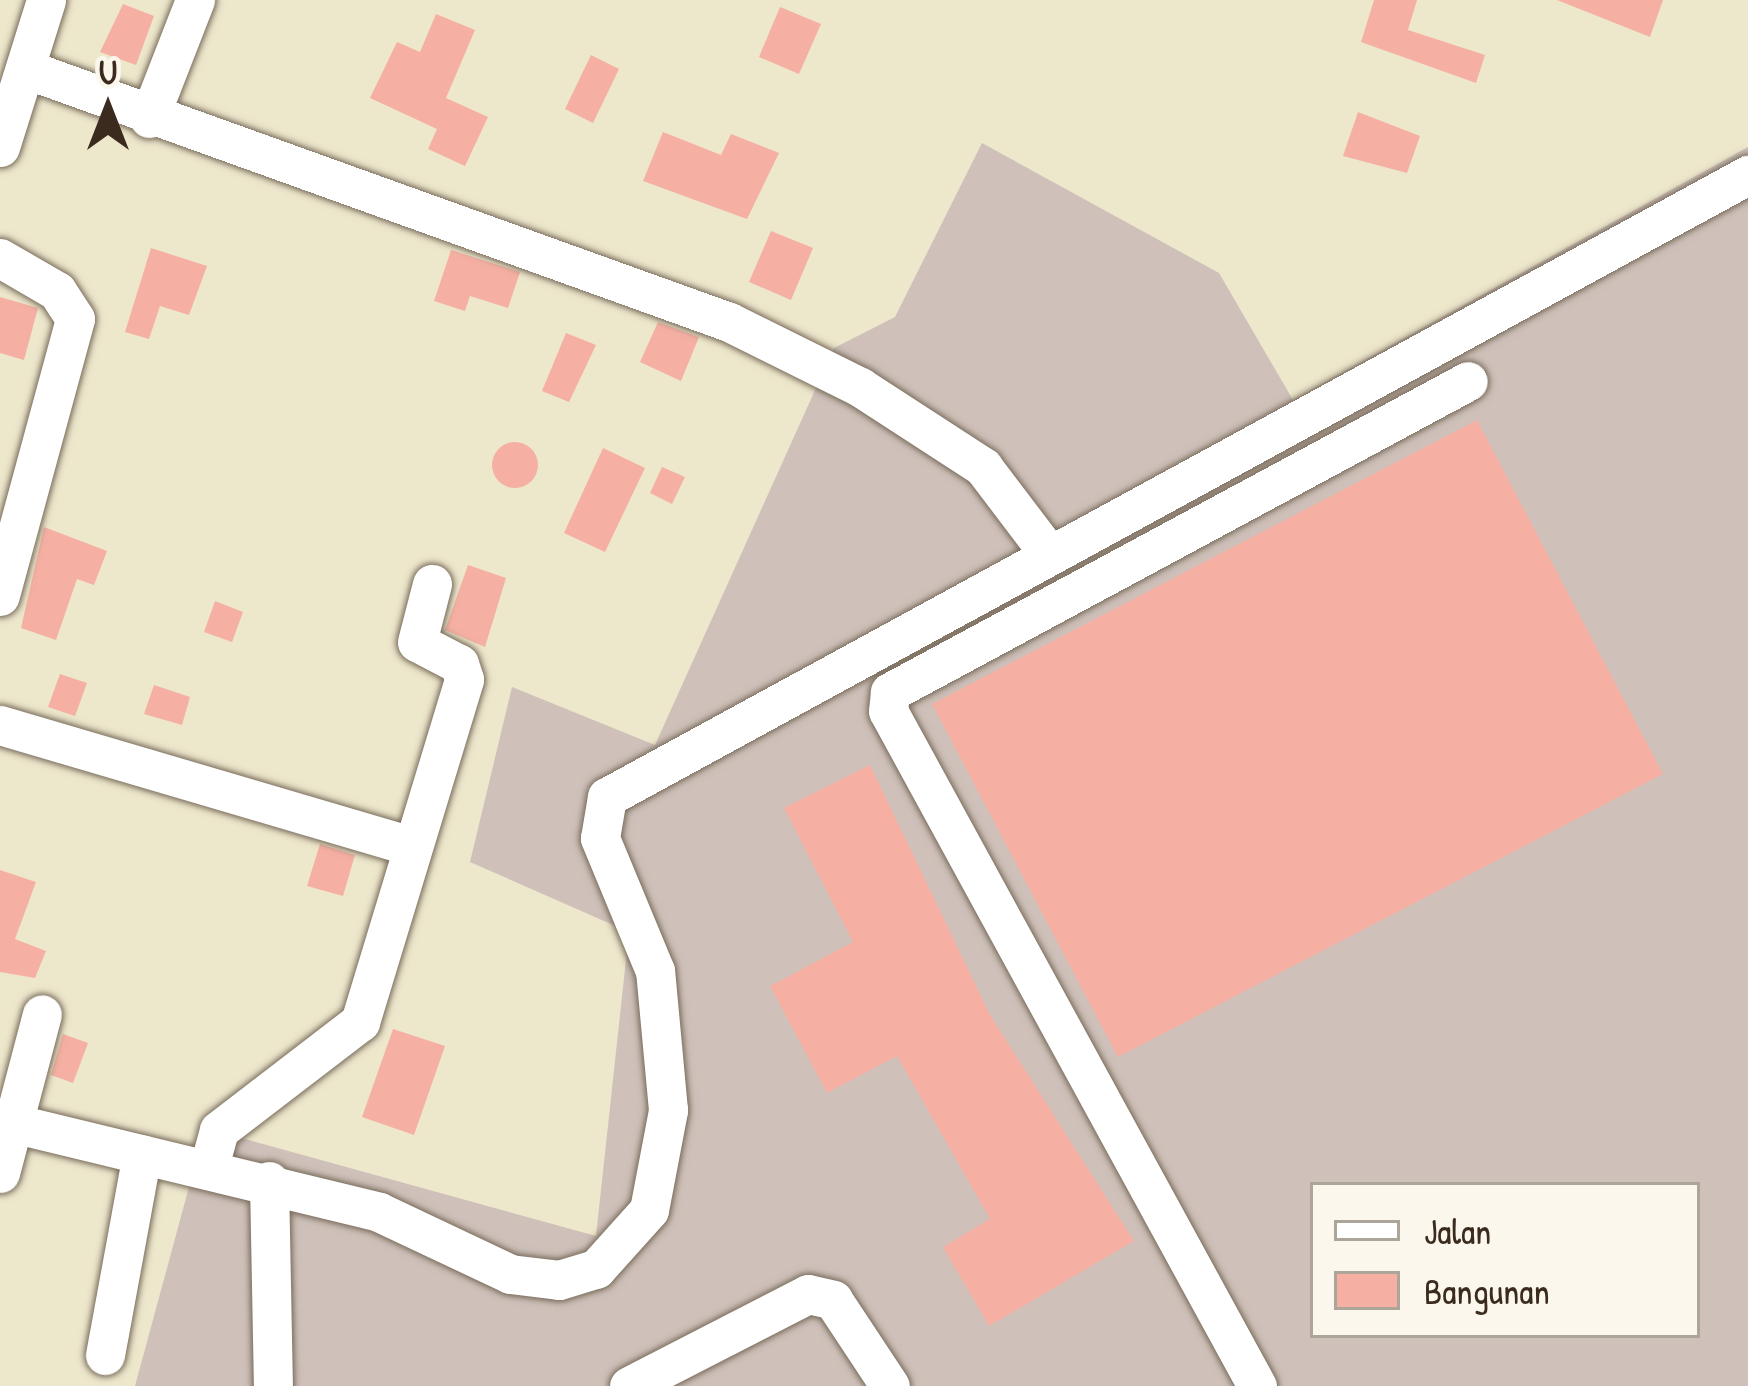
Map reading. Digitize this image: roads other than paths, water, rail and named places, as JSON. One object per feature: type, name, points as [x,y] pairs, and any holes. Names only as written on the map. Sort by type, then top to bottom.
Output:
[{"type":"street","points":[[0,147],[46,0]]},
{"type":"street","points":[[149,118],[195,0]]},
{"type":"street","points":[[26,69],[149,118],[729,322],[860,387],[982,467],[1049,554]]},
{"type":"street","points":[[6,1121],[379,1211],[511,1274],[559,1280],[609,1258],[649,1210],[668,1111],[656,971],[600,838],[608,797],[1748,175]]},
{"type":"street","points":[[0,259],[57,291],[75,319],[0,596]]},
{"type":"street","points":[[1256,1386],[888,711],[890,692],[1468,381]]},
{"type":"street","points":[[208,1170],[219,1130],[356,1031],[407,845],[464,679],[459,664],[417,642],[432,584]]},
{"type":"street","points":[[0,725],[407,845]]},
{"type":"street","points":[[0,1173],[6,1121],[42,1014]]},
{"type":"street","points":[[105,1355],[142,1154]]},
{"type":"street","points":[[269,1181],[273,1386]]},
{"type":"street","points":[[629,1386],[808,1294],[833,1300],[890,1386]]}]
